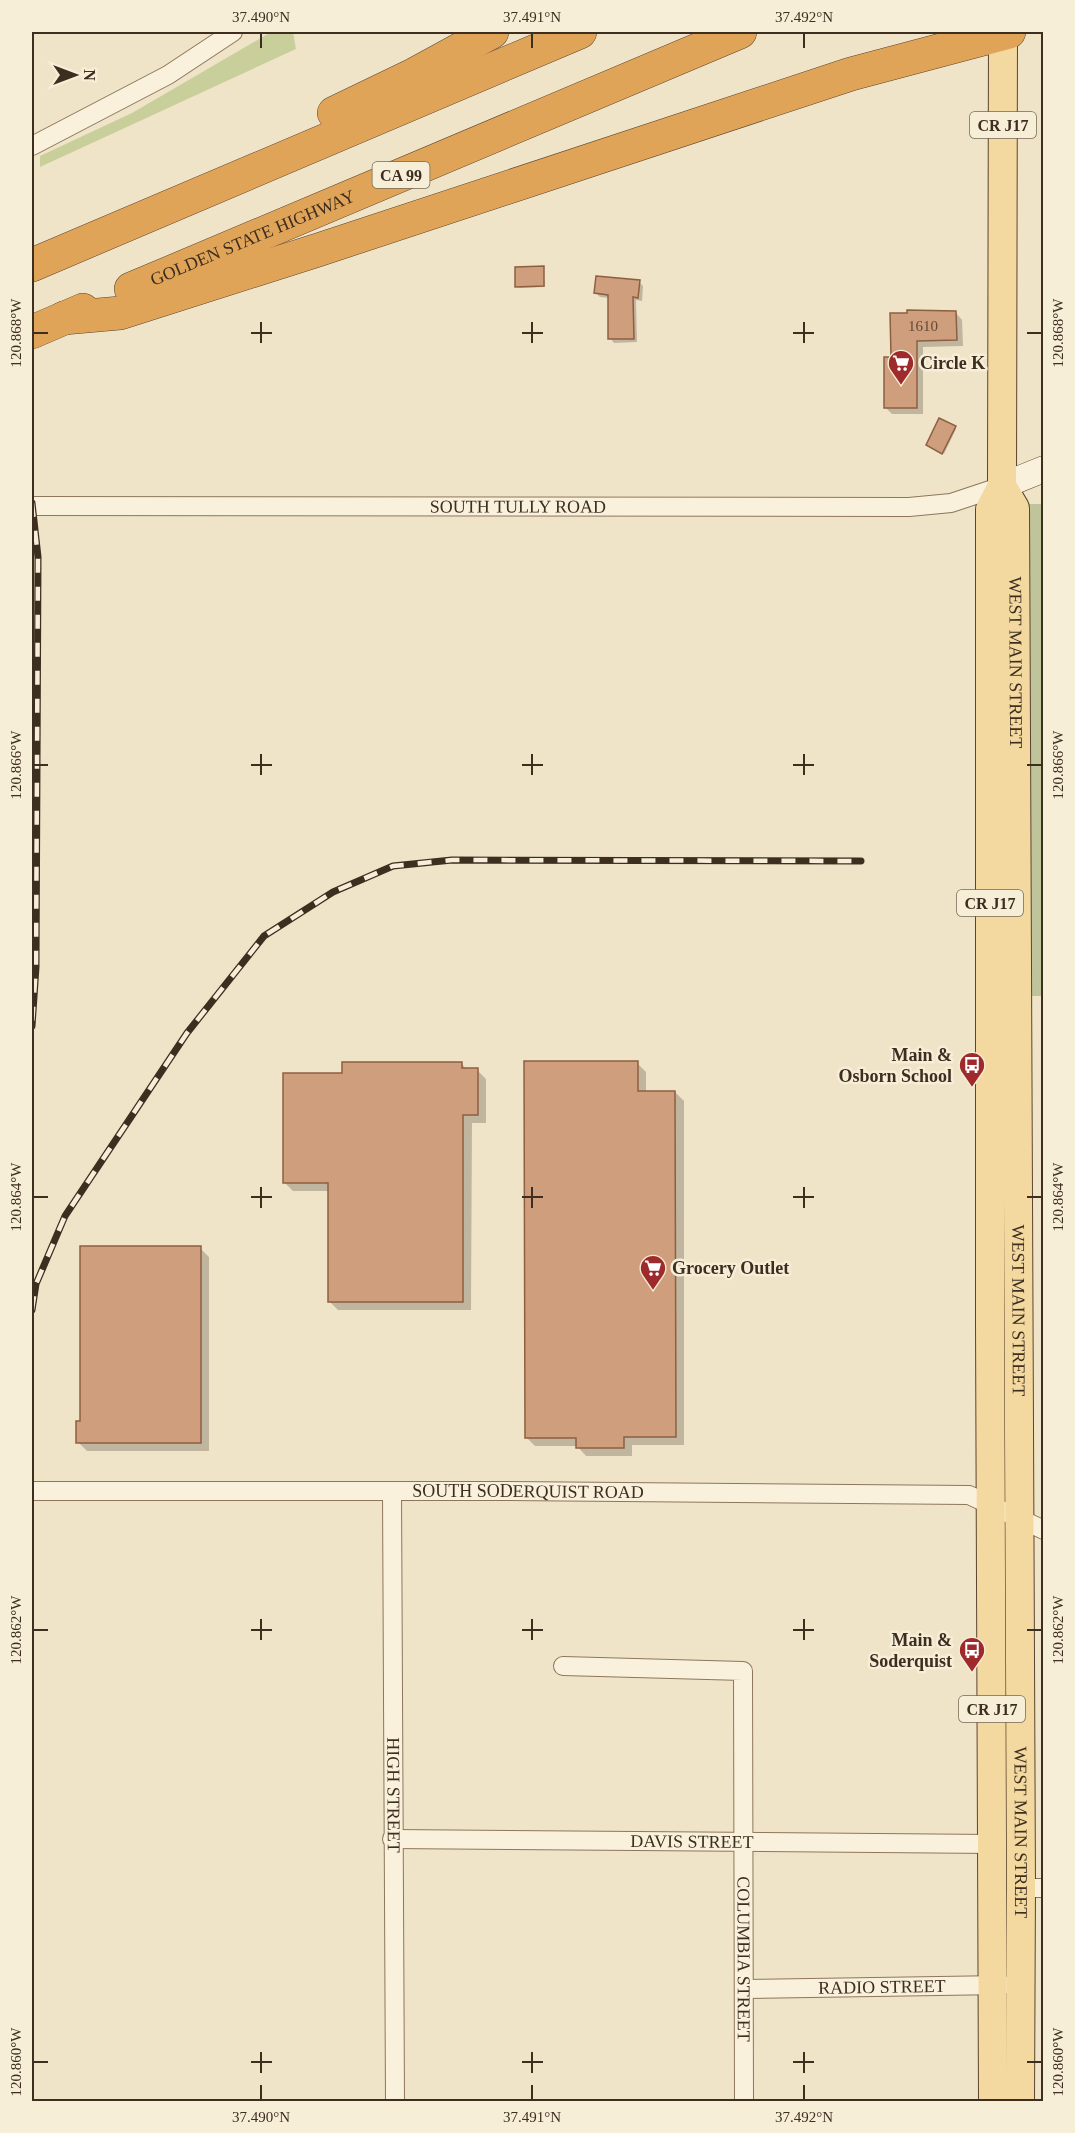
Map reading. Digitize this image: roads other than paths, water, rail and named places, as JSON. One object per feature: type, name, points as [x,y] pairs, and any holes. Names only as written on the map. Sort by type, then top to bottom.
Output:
[{"type":"highway","points":[[127,224],[146,197],[360,101],[492,32]]},
{"type":"highway","points":[[32,265],[580,32]]},
{"type":"highway","name":"GOLDEN STATE HIGHWAY","points":[[32,332],[740,32]]},
{"type":"highway","points":[[64,318],[120,313],[851,74],[1005,32]]},
{"type":"main road","name":"WEST MAIN STREET","points":[[1005,32],[1002,486],[990,509],[992,1844],[1020,2102]]},
{"type":"main road","name":"WEST MAIN STREET","points":[[993,2102],[1006,1985],[1032,1888],[1031,1524],[1016,508],[1002,486]]},
{"type":"street","points":[[32,146],[168,75],[234,32]]},
{"type":"street","points":[[1002,486],[1044,469]]},
{"type":"street","name":"SOUTH TULLY ROAD","points":[[32,506],[916,507],[951,503],[1002,486]]},
{"type":"street","name":"SOUTH SODERQUIST ROAD","points":[[32,1491],[969,1495],[1031,1524]]},
{"type":"street","name":"HIGH STREET","points":[[392,1491],[395,2102]]},
{"type":"street","name":"COLUMBIA STREET","points":[[563,1666],[743,1671],[744,2102]]},
{"type":"street","name":"DAVIS STREET","points":[[392,1839],[992,1844]]},
{"type":"street","name":"RADIO STREET","points":[[744,1989],[1006,1985]]},
{"type":"railway","points":[[32,503],[38,557],[36,967],[32,1026]]},
{"type":"railway","points":[[32,1310],[36,1284],[65,1216],[187,1033],[264,936],[333,892],[393,866],[452,860],[861,861]]},
{"type":"place","name":"Circle K","points":[[901,386]]},
{"type":"place","name":"Main & Osborn School","points":[[972,1088]]},
{"type":"place","name":"Grocery Outlet","points":[[653,1291]]},
{"type":"place","name":"Main & Soderquist","points":[[972,1673]]}]
